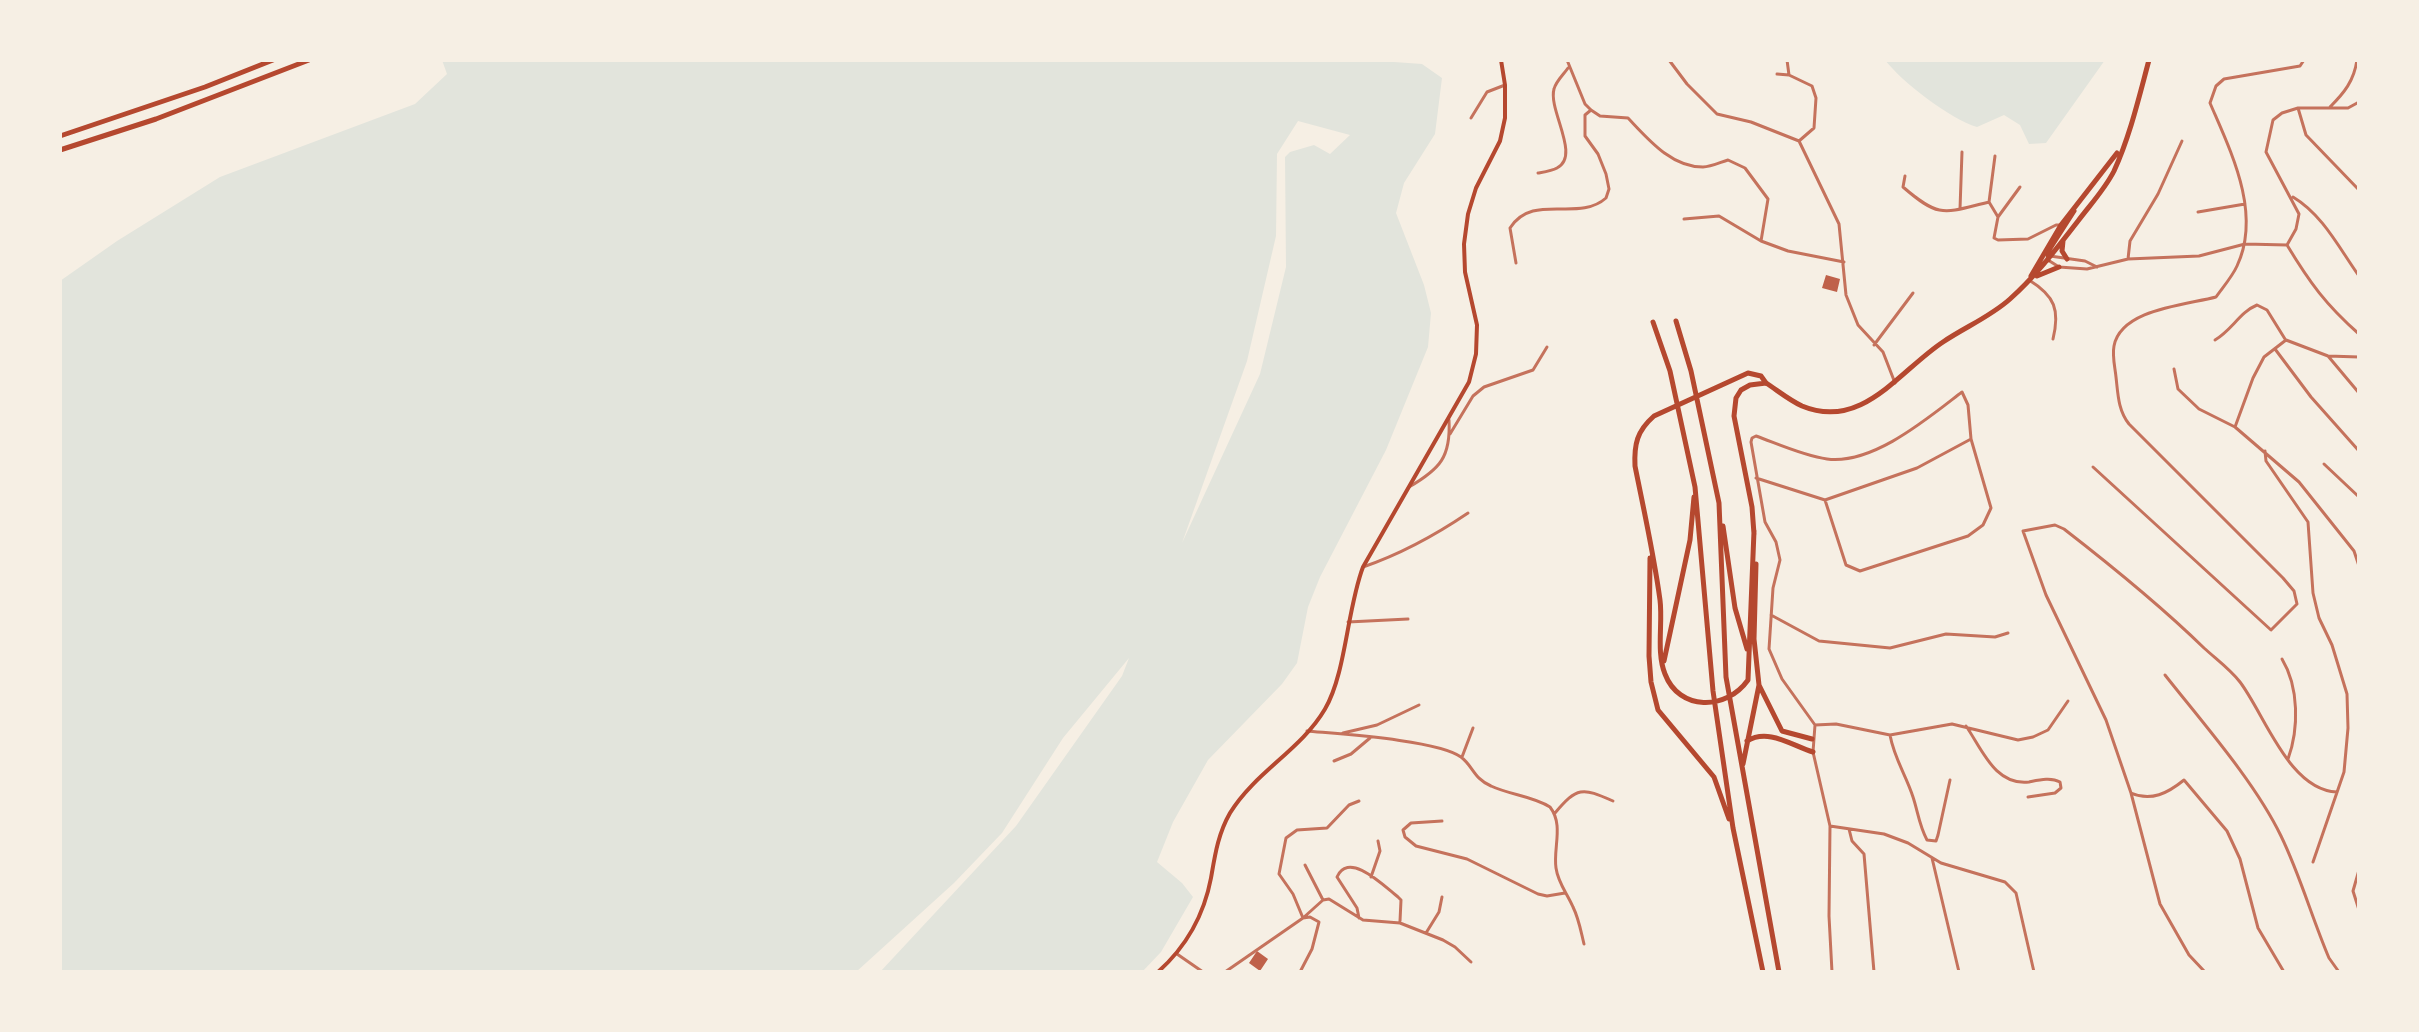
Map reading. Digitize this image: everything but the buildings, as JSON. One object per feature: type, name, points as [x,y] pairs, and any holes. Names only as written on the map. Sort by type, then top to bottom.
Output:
[{"type":"main road","points":[[60,136],[191,92],[273,60]]},
{"type":"main road","points":[[60,150],[156,119],[309,60]]},
{"type":"main road","points":[[1160,972],[1177,954],[1199,919],[1215,850],[1230,814],[1256,781],[1307,731],[1326,707],[1337,679],[1363,567],[1469,382],[1476,354],[1477,325],[1465,272],[1464,244],[1476,188],[1500,141],[1505,118],[1501,60]]},
{"type":"main road","points":[[2046,257],[2064,238],[2114,170],[2149,60]]},
{"type":"main road","points":[[2046,257],[2061,225],[2121,148]]},
{"type":"main road","points":[[1754,531],[1748,680],[1742,689],[1722,701],[1703,704],[1685,699],[1675,693],[1663,669],[1660,603],[1635,466],[1634,444],[1642,426],[1654,416],[1748,373],[1761,376],[1766,383],[1800,405],[1822,412],[1835,413],[1872,400],[1942,342],[2009,300],[2046,257],[2078,203]]},
{"type":"main road","points":[[2064,238],[2062,251],[2067,259]]},
{"type":"main road","points":[[2029,280],[2059,267]]},
{"type":"main road","points":[[1676,321],[1691,371],[1719,503],[1735,608],[1749,654]]},
{"type":"main road","points":[[1653,322],[1670,371],[1695,487],[1713,691],[1733,828],[1763,972]]},
{"type":"main road","points":[[1743,769],[1759,685],[1754,639],[1757,581],[1752,507],[1734,416],[1736,398],[1741,390],[1766,383]]},
{"type":"main road","points":[[1663,669],[1690,540],[1695,487]]},
{"type":"main road","points":[[1719,503],[1726,677],[1779,972]]},
{"type":"main road","points":[[1650,540],[1650,669],[1658,710],[1714,777],[1733,828]]},
{"type":"main road","points":[[1759,685],[1782,731],[1812,739]]},
{"type":"main road","points":[[1746,741],[1758,734],[1770,735],[1813,752]]},
{"type":"street","points":[[1567,60],[1585,104],[1600,116],[1628,118],[1657,148],[1671,157],[1703,167],[1728,160],[1745,168],[1768,199],[1761,241]]},
{"type":"street","points":[[1669,60],[1687,84],[1717,114],[1751,122],[1799,141],[1839,224],[1846,295],[1858,325],[1883,352],[1895,383]]},
{"type":"street","points":[[1787,60],[1789,75]]},
{"type":"street","points":[[2093,467],[2271,630],[2297,604],[2294,591],[2283,578],[2129,424],[2120,406],[2114,358],[2115,343],[2121,331],[2139,315],[2216,297],[2237,268],[2245,244],[2245,194],[2210,103],[2216,86],[2224,79],[2300,66],[2304,60]]},
{"type":"street","points":[[2330,107],[2345,92],[2355,73],[2357,60]]},
{"type":"street","points":[[1538,173],[1558,168],[1567,152],[1553,91],[1568,68]]},
{"type":"street","points":[[1777,74],[1789,75],[1812,86],[1816,98],[1814,128],[1799,141]]},
{"type":"street","points":[[1471,118],[1487,92],[1505,85]]},
{"type":"street","points":[[2287,245],[2296,229],[2299,214],[2266,152],[2273,120],[2282,113],[2298,108],[2348,108],[2359,102]]},
{"type":"street","points":[[2298,108],[2306,135],[2359,190]]},
{"type":"street","points":[[1516,263],[1510,228],[1515,220],[1540,208],[1581,208],[1593,206],[1606,198],[1609,189],[1606,174],[1598,154],[1585,136],[1585,115],[1591,110]]},
{"type":"street","points":[[2128,259],[2130,241],[2158,194],[2182,141]]},
{"type":"street","points":[[1960,209],[1962,152]]},
{"type":"street","points":[[1995,156],[1989,202],[1998,217]]},
{"type":"street","points":[[1905,176],[1903,187],[1925,206],[1945,212],[1989,202]]},
{"type":"street","points":[[2020,187],[1998,217],[1994,238],[2002,241],[2028,239],[2061,225]]},
{"type":"street","points":[[2291,197],[2308,206],[2359,276]]},
{"type":"street","points":[[2198,212],[2245,204]]},
{"type":"street","points":[[1684,219],[1719,216],[1761,241],[1788,251],[1844,262]]},
{"type":"street","points":[[2046,257],[2059,267],[2080,270],[2128,259],[2199,256],[2245,244],[2287,245]]},
{"type":"street","points":[[2287,245],[2313,288],[2359,334]]},
{"type":"street","points":[[2046,257],[2085,261],[2097,267]]},
{"type":"street","points":[[2029,280],[2045,291],[2056,310],[2053,339]]},
{"type":"street","points":[[1874,345],[1913,293]]},
{"type":"street","points":[[2215,340],[2227,333],[2246,310],[2257,305],[2267,310],[2286,340],[2328,356],[2359,357]]},
{"type":"street","points":[[2235,427],[2264,357],[2286,340]]},
{"type":"street","points":[[1450,434],[1473,396],[1484,387],[1533,370],[1547,347]]},
{"type":"street","points":[[2275,349],[2311,397],[2359,451]]},
{"type":"street","points":[[2328,356],[2359,393]]},
{"type":"street","points":[[2174,369],[2178,389],[2199,409],[2235,427],[2299,482],[2357,550],[2359,566]]},
{"type":"street","points":[[1825,500],[1846,565],[1860,571],[1968,536],[1983,525],[1991,508],[1971,439],[1968,405],[1962,392],[1910,432],[1848,459],[1826,459],[1756,436],[1751,442],[1765,522],[1776,542],[1780,560],[1773,588],[1769,649],[1782,679],[1815,725],[1813,752],[1830,826],[1832,972]]},
{"type":"street","points":[[1409,487],[1425,477],[1448,451],[1449,420]]},
{"type":"street","points":[[1756,478],[1825,500],[1917,468],[1971,439]]},
{"type":"street","points":[[2265,451],[2266,461],[2308,522],[2313,593],[2347,694],[2344,772],[2313,862]]},
{"type":"street","points":[[2324,464],[2359,497]]},
{"type":"street","points":[[1363,567],[1399,555],[1468,513]]},
{"type":"street","points":[[2205,972],[2189,955],[2160,904],[2131,793],[2106,720],[2046,595],[2023,531],[2055,525],[2064,529],[2170,615],[2239,681],[2297,773],[2312,786],[2326,792],[2337,792]]},
{"type":"street","points":[[1771,615],[1819,641],[1890,648],[1946,634],[1995,637],[2008,633]]},
{"type":"street","points":[[1348,622],[1408,619]]},
{"type":"street","points":[[2282,659],[2289,672],[2294,699],[2295,732],[2288,759]]},
{"type":"street","points":[[2165,675],[2270,816],[2281,836],[2329,958],[2339,972]]},
{"type":"street","points":[[1815,725],[1836,724],[1890,735],[1952,724],[2018,740],[2048,730],[2068,701]]},
{"type":"street","points":[[1339,734],[1377,725],[1419,705]]},
{"type":"street","points":[[1966,726],[1991,765],[2005,779],[2021,783],[2054,779],[2060,782],[2061,788],[2055,793],[2028,797]]},
{"type":"street","points":[[1462,757],[1473,728]]},
{"type":"street","points":[[1307,731],[1444,749],[1462,757],[1474,776],[1488,786],[1543,803],[1555,813]]},
{"type":"street","points":[[1890,735],[1893,753],[1927,840],[1936,841],[1950,780]]},
{"type":"street","points":[[1334,761],[1351,754],[1370,738]]},
{"type":"street","points":[[2131,793],[2141,797],[2157,796],[2172,790],[2184,780],[2193,790],[2227,831],[2240,859],[2258,928],[2284,972]]},
{"type":"street","points":[[1584,944],[1573,906],[1558,880],[1555,813],[1570,795],[1581,791],[1592,791],[1613,801]]},
{"type":"street","points":[[1303,918],[1293,894],[1279,874],[1286,838],[1297,830],[1327,828],[1349,805],[1359,801]]},
{"type":"street","points":[[1442,821],[1411,823],[1403,830],[1405,837],[1416,846],[1467,859],[1538,894],[1565,893]]},
{"type":"street","points":[[1830,826],[1884,834],[1908,843],[1941,863],[2005,882],[2016,893],[2034,972]]},
{"type":"street","points":[[1849,829],[1852,841],[1864,854],[1874,972]]},
{"type":"street","points":[[1371,877],[1380,851],[1378,841]]},
{"type":"street","points":[[1932,858],[1959,972]]},
{"type":"street","points":[[1305,865],[1323,900]]},
{"type":"street","points":[[1359,918],[1357,908],[1337,877],[1340,871],[1353,867],[1401,900],[1400,923]]},
{"type":"street","points":[[2359,870],[2353,891],[2359,910]]},
{"type":"street","points":[[1426,933],[1439,912],[1442,897]]},
{"type":"street","points":[[1225,972],[1303,918],[1323,900],[1333,899],[1359,918],[1400,923],[1426,933],[1455,947],[1471,962]]},
{"type":"street","points":[[1300,972],[1312,949],[1319,922],[1310,917],[1303,918]]},
{"type":"street","points":[[1177,954],[1203,972]]},
{"type":"shaded area","points":[[442,60],[1366,60],[1422,64],[1442,78],[1435,134],[1404,183],[1396,213],[1424,285],[1431,313],[1428,347],[1386,450],[1320,577],[1308,607],[1297,663],[1282,684],[1208,760],[1173,822],[1157,862],[1193,897],[1161,952],[1142,972],[880,972],[1016,826],[1122,676],[1129,658],[1063,738],[1002,833],[954,883],[856,972],[60,972],[60,281],[117,241],[220,177],[415,104],[447,74]],"holes":[[[1298,121],[1350,135],[1330,154],[1314,145],[1290,152],[1285,157],[1286,267],[1260,374],[1182,543],[1247,361],[1276,236],[1277,154]]]},
{"type":"shaded area","points":[[1885,60],[2105,60],[2046,143],[2029,144],[2020,125],[2004,115],[1977,127],[1954,116],[1914,89]]}]
